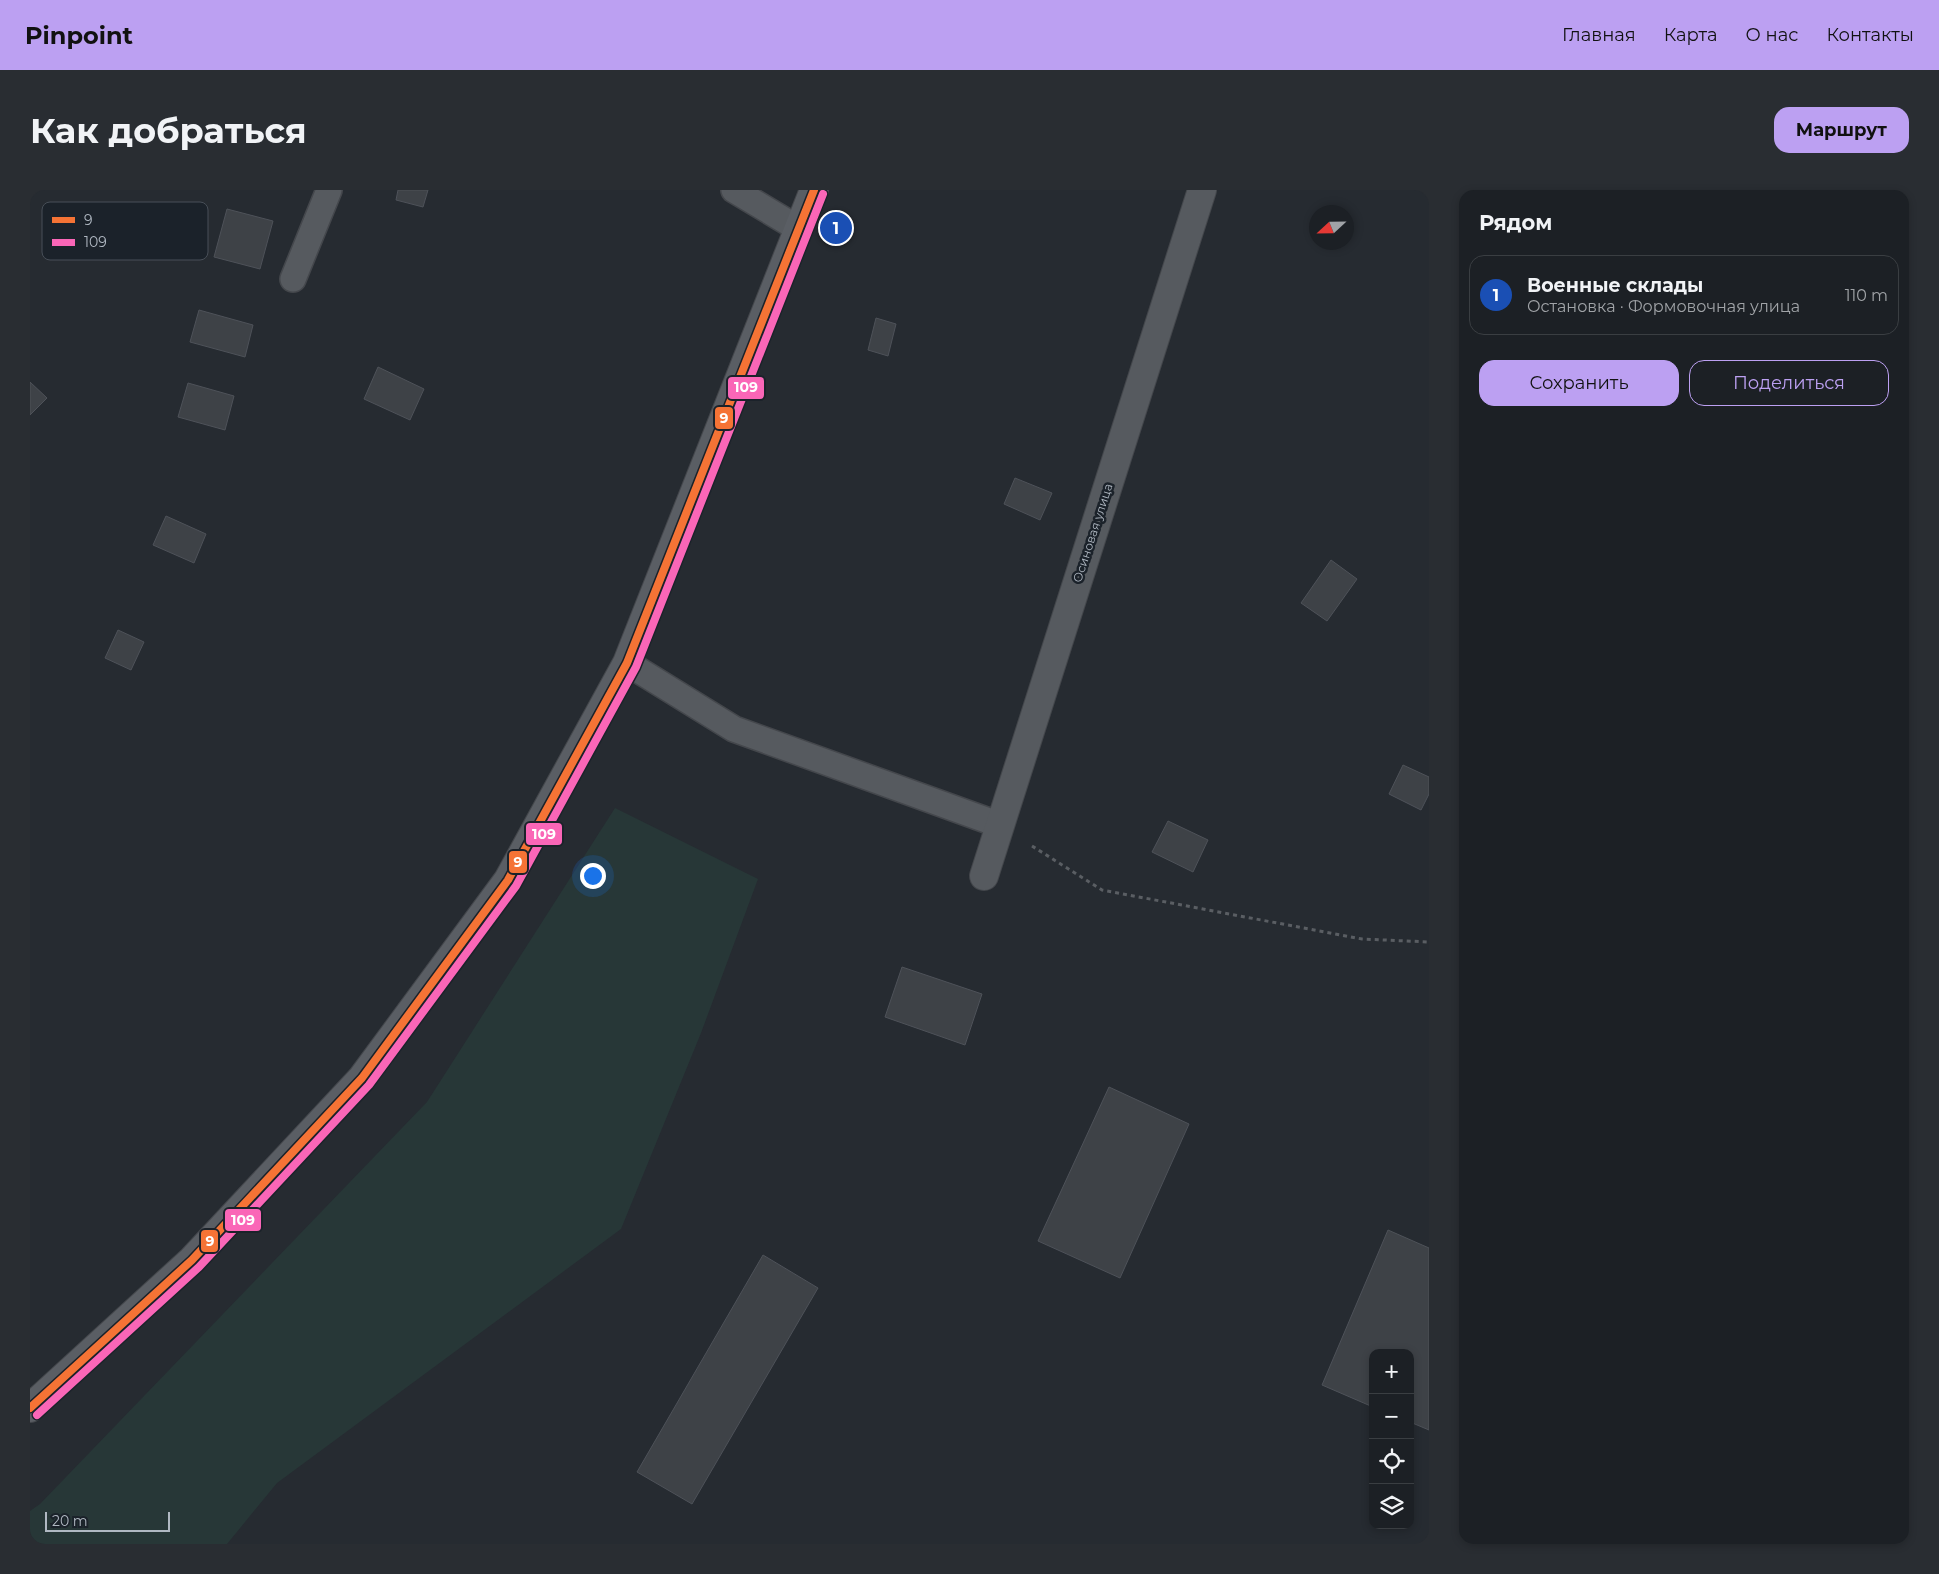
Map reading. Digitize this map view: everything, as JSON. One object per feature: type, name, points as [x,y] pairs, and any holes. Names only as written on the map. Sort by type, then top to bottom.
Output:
[{"type":"street","points":[[30,1408],[192,1260],[362,1078],[508,880],[627,663],[814,190]]},
{"type":"street","name":"Осиновая улица","points":[[984,876],[1202,190]]},
{"type":"lane","points":[[293,279],[329,190]]},
{"type":"lane","points":[[734,190],[800,229]]},
{"type":"lane","points":[[627,663],[734,729],[1000,825]]},
{"type":"path","points":[[1000,825],[1102,890],[1362,939],[1429,942]]},
{"type":"shaded area","points":[[615,808],[758,879],[701,1033],[621,1229],[277,1483],[227,1544],[30,1544],[30,1511],[40,1504],[427,1102]]},
{"type":"building","points":[[398,190],[428,190],[423,207],[396,200]]},
{"type":"building","points":[[227,209],[273,221],[260,269],[214,257]]},
{"type":"building","points":[[199,310],[253,325],[245,357],[190,342]]},
{"type":"building","points":[[876,318],[896,324],[888,356],[868,350]]},
{"type":"building","points":[[378,367],[424,389],[410,420],[364,399]]},
{"type":"building","points":[[30,382],[47,398],[30,415]]},
{"type":"building","points":[[188,383],[234,396],[225,430],[178,417]]},
{"type":"building","points":[[1015,478],[1052,493],[1040,520],[1004,504]]},
{"type":"building","points":[[166,516],[206,534],[194,563],[153,545]]},
{"type":"building","points":[[1331,560],[1357,579],[1327,621],[1301,603]]},
{"type":"building","points":[[118,630],[144,642],[131,670],[105,658]]},
{"type":"building","points":[[1403,765],[1429,777],[1429,794],[1421,810],[1389,794]]},
{"type":"building","points":[[1168,821],[1208,840],[1193,872],[1152,852]]},
{"type":"building","points":[[902,967],[982,994],[965,1045],[885,1017]]},
{"type":"building","points":[[1109,1087],[1189,1124],[1120,1278],[1038,1241]]},
{"type":"building","points":[[1388,1230],[1429,1248],[1429,1430],[1414,1424],[1414,1349],[1369,1349],[1369,1405],[1322,1385]]},
{"type":"building","points":[[763,1255],[818,1288],[692,1504],[637,1472]]},
{"type":"transit line","name":"9","points":[[30,1408],[192,1260],[362,1078],[508,880],[627,663],[814,190]]},
{"type":"transit line","name":"109","points":[[37,1415],[199,1267],[369,1085],[516,886],[636,667],[823,194]]},
{"type":"place","name":"Военные склады","points":[[836,228]]}]
